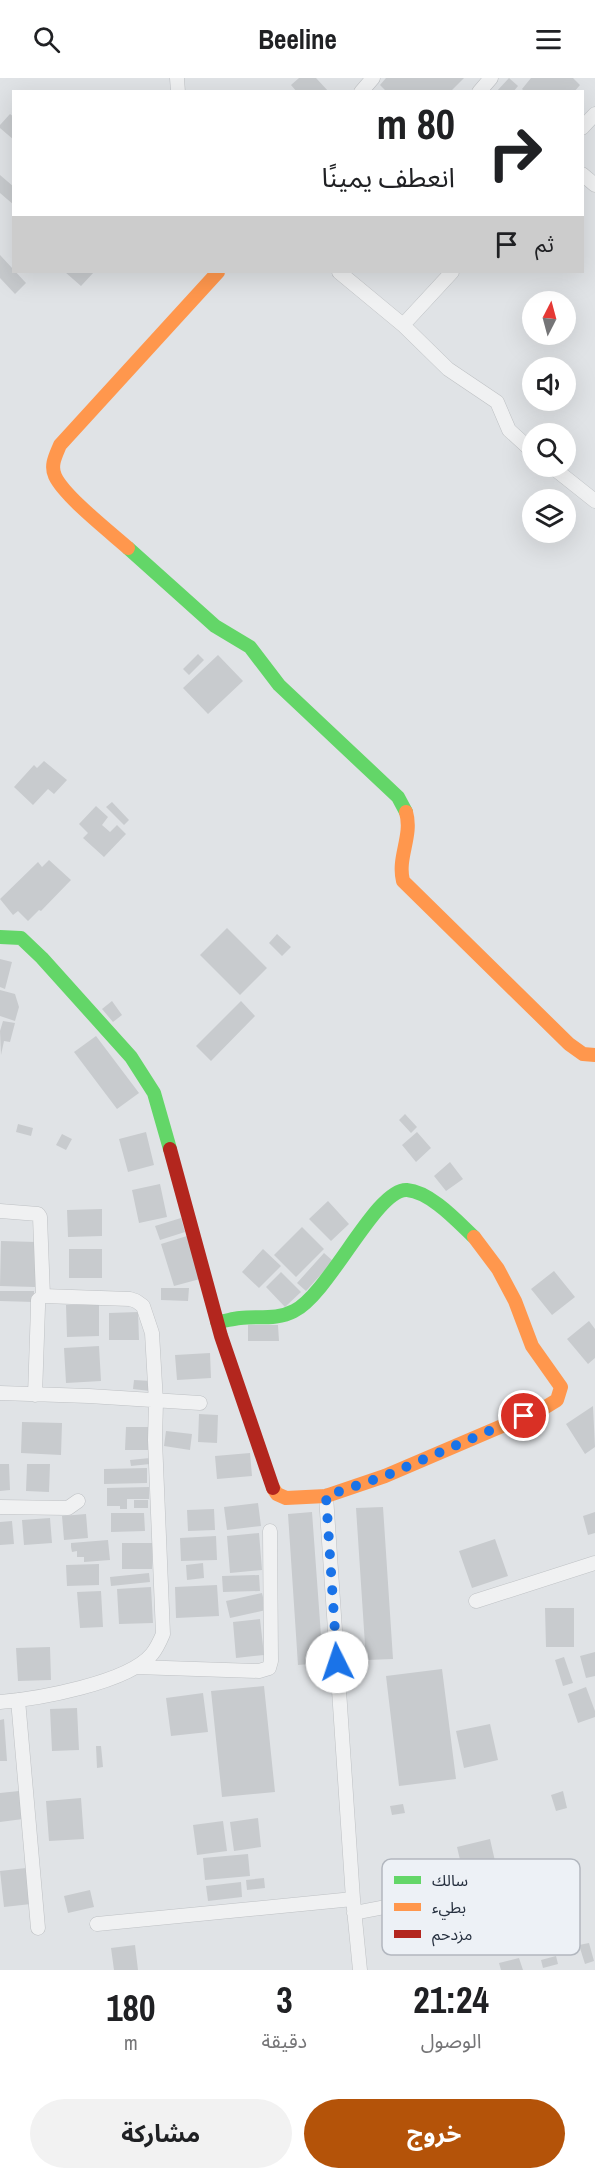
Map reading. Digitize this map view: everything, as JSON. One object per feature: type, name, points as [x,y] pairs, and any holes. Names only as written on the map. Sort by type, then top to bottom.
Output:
[{"type":"street","points":[[363,90],[373,78]]},
{"type":"street","points":[[481,90],[491,78]]},
{"type":"street","points":[[584,126],[595,114]]},
{"type":"street","points":[[217,273],[60,445],[53,462],[54,475],[65,491],[215,626],[250,647],[279,686],[398,797],[410,817],[408,840],[401,867],[404,881],[569,1044],[583,1054],[595,1055]]},
{"type":"street","points":[[340,273],[403,325],[448,369],[497,402],[509,430],[522,442]]},
{"type":"street","points":[[403,325],[451,273]]},
{"type":"street","points":[[565,477],[595,501]]},
{"type":"street","points":[[0,937],[21,938],[42,958],[131,1057],[154,1093],[217,1322],[271,1486],[277,1494],[286,1498],[326,1496],[385,1476],[544,1408],[557,1400],[561,1387],[556,1376],[531,1345],[512,1297],[481,1246],[438,1205],[420,1192],[410,1189],[398,1192],[382,1204],[361,1230],[329,1278],[300,1308],[262,1319],[241,1318],[217,1322]]},
{"type":"street","points":[[0,1211],[38,1214],[40,1217],[43,1296]]},
{"type":"street","points":[[0,1702],[54,1695],[120,1676],[151,1655],[163,1634],[152,1333],[140,1303],[130,1299],[43,1296],[38,1300],[35,1395]]},
{"type":"street","points":[[0,1393],[200,1403]]},
{"type":"street","points":[[326,1496],[354,1913],[360,1970]]},
{"type":"street","points":[[0,1507],[69,1508],[78,1501]]},
{"type":"street","points":[[135,1667],[259,1671],[269,1668],[271,1661],[270,1531]]},
{"type":"street","points":[[476,1601],[595,1563]]},
{"type":"street","points":[[18,1700],[38,1928]]},
{"type":"street","points":[[97,1924],[353,1899]]},
{"type":"street","points":[[354,1913],[382,1908]]},
{"type":"building","points":[[299,78],[316,78],[327,90],[295,90],[291,85]]},
{"type":"building","points":[[386,78],[464,78],[452,90],[385,90],[380,85]]},
{"type":"building","points":[[509,78],[518,86],[515,90],[498,90]]},
{"type":"building","points":[[531,78],[573,78],[580,85],[576,90],[522,89]]},
{"type":"building","points":[[10,114],[12,116],[12,138],[0,128]]},
{"type":"building","points":[[0,175],[12,185],[12,203],[0,193]]},
{"type":"building","points":[[0,255],[12,268],[12,273],[17,273],[26,283],[15,294],[0,278]]},
{"type":"building","points":[[66,273],[93,273],[81,286]]},
{"type":"building","points":[[198,654],[204,660],[189,675],[183,669]]},
{"type":"building","points":[[218,655],[243,681],[208,714],[183,688]]},
{"type":"building","points":[[44,761],[67,780],[54,794],[48,789],[33,805],[14,787],[34,765],[37,768]]},
{"type":"building","points":[[112,802],[129,820],[124,825],[106,807]]},
{"type":"building","points":[[96,806],[108,817],[102,825],[110,832],[117,825],[126,834],[104,857],[83,838],[88,833],[79,824]]},
{"type":"building","points":[[49,860],[71,880],[28,921],[18,911],[13,915],[0,899],[38,862],[42,867]]},
{"type":"building","points":[[227,928],[267,968],[240,995],[200,955]]},
{"type":"building","points":[[277,934],[291,947],[282,956],[269,943]]},
{"type":"building","points":[[0,959],[12,962],[5,989],[0,987]]},
{"type":"building","points":[[0,990],[15,994],[19,1007],[15,1021],[0,1016]]},
{"type":"building","points":[[112,1001],[122,1015],[113,1022],[102,1009]]},
{"type":"building","points":[[241,1001],[255,1016],[211,1061],[196,1046]]},
{"type":"building","points":[[3,1021],[15,1023],[10,1042],[4,1041],[1,1055],[0,1031]]},
{"type":"building","points":[[96,1036],[139,1093],[117,1109],[74,1052]]},
{"type":"building","points":[[405,1114],[417,1127],[411,1133],[399,1120]]},
{"type":"building","points":[[18,1124],[33,1128],[31,1136],[16,1132]]},
{"type":"building","points":[[146,1132],[154,1165],[128,1172],[119,1139]]},
{"type":"building","points":[[417,1132],[431,1148],[416,1162],[402,1145]]},
{"type":"building","points":[[62,1134],[72,1139],[66,1150],[56,1145]]},
{"type":"building","points":[[450,1162],[463,1179],[446,1191],[434,1176]]},
{"type":"building","points":[[160,1184],[167,1217],[139,1223],[132,1190]]},
{"type":"building","points":[[328,1201],[349,1224],[331,1241],[309,1219]]},
{"type":"building","points":[[102,1209],[102,1236],[68,1237],[67,1210]]},
{"type":"building","points":[[181,1218],[185,1232],[160,1240],[155,1226]]},
{"type":"building","points":[[302,1227],[324,1249],[296,1277],[274,1255]]},
{"type":"building","points":[[187,1236],[200,1279],[174,1286],[161,1244]]},
{"type":"building","points":[[1,1241],[36,1242],[35,1287],[0,1286]]},
{"type":"building","points":[[69,1249],[102,1249],[102,1278],[69,1278]]},
{"type":"building","points":[[263,1249],[281,1266],[259,1288],[242,1272]]},
{"type":"building","points":[[324,1253],[333,1261],[306,1291],[297,1283]]},
{"type":"building","points":[[554,1271],[575,1297],[552,1315],[531,1289]]},
{"type":"building","points":[[281,1272],[301,1292],[285,1307],[266,1287]]},
{"type":"building","points":[[161,1288],[189,1288],[188,1301],[161,1300]]},
{"type":"building","points":[[0,1291],[34,1291],[34,1302],[0,1301]]},
{"type":"building","points":[[99,1304],[99,1336],[67,1337],[66,1305]]},
{"type":"building","points":[[138,1312],[139,1340],[109,1340],[109,1313]]},
{"type":"building","points":[[589,1321],[595,1329],[595,1358],[588,1364],[567,1339]]},
{"type":"building","points":[[248,1325],[278,1325],[279,1341],[248,1341]]},
{"type":"building","points":[[99,1346],[101,1381],[66,1383],[64,1348]]},
{"type":"building","points":[[210,1353],[211,1378],[177,1380],[175,1355]]},
{"type":"building","points":[[134,1380],[151,1381],[150,1391],[133,1389]]},
{"type":"building","points":[[593,1406],[595,1447],[585,1454],[566,1424]]},
{"type":"building","points":[[199,1414],[218,1415],[217,1443],[198,1442]]},
{"type":"building","points":[[22,1422],[62,1423],[61,1455],[21,1453]]},
{"type":"building","points":[[126,1427],[152,1427],[152,1450],[125,1450]]},
{"type":"building","points":[[166,1431],[192,1434],[190,1450],[164,1446]]},
{"type":"building","points":[[250,1453],[252,1476],[217,1479],[215,1456]]},
{"type":"building","points":[[150,1458],[150,1464],[131,1466],[130,1460]]},
{"type":"building","points":[[0,1464],[9,1464],[10,1490],[0,1491]]},
{"type":"building","points":[[27,1464],[50,1464],[49,1492],[26,1491]]},
{"type":"building","points":[[147,1468],[147,1483],[104,1484],[104,1469]]},
{"type":"building","points":[[149,1487],[149,1499],[127,1499],[127,1509],[120,1509],[120,1506],[107,1506],[107,1488]]},
{"type":"building","points":[[134,1500],[148,1500],[148,1508],[134,1508]]},
{"type":"building","points":[[258,1503],[261,1526],[227,1530],[224,1507]]},
{"type":"building","points":[[383,1507],[393,1659],[366,1660],[356,1508]]},
{"type":"building","points":[[214,1509],[215,1530],[188,1531],[187,1510]]},
{"type":"building","points":[[312,1512],[323,1663],[298,1665],[288,1514]]},
{"type":"building","points":[[595,1512],[595,1533],[588,1535],[583,1516]]},
{"type":"building","points":[[111,1513],[144,1513],[145,1531],[111,1532]]},
{"type":"building","points":[[86,1514],[88,1538],[64,1540],[62,1516]]},
{"type":"building","points":[[50,1518],[52,1543],[24,1545],[22,1520]]},
{"type":"building","points":[[12,1521],[14,1544],[0,1545],[0,1522]]},
{"type":"building","points":[[259,1533],[262,1570],[230,1573],[227,1536]]},
{"type":"building","points":[[216,1536],[217,1560],[181,1561],[180,1538]]},
{"type":"building","points":[[495,1539],[508,1576],[472,1588],[459,1551]]},
{"type":"building","points":[[108,1540],[110,1560],[84,1562],[84,1557],[77,1557],[77,1551],[72,1552],[71,1543]]},
{"type":"building","points":[[122,1543],[153,1543],[152,1569],[122,1569]]},
{"type":"building","points":[[203,1563],[204,1578],[187,1580],[186,1565]]},
{"type":"building","points":[[99,1564],[99,1585],[67,1586],[66,1565]]},
{"type":"building","points":[[149,1573],[150,1582],[111,1586],[110,1577]]},
{"type":"building","points":[[259,1575],[260,1591],[223,1592],[222,1576]]},
{"type":"building","points":[[217,1585],[219,1616],[176,1618],[175,1587]]},
{"type":"building","points":[[151,1587],[153,1623],[119,1624],[117,1589]]},
{"type":"building","points":[[101,1591],[103,1627],[80,1628],[77,1592]]},
{"type":"building","points":[[262,1593],[266,1610],[230,1618],[226,1601]]},
{"type":"building","points":[[545,1608],[574,1608],[574,1647],[546,1647]]},
{"type":"building","points":[[260,1619],[264,1655],[236,1658],[233,1622]]},
{"type":"building","points":[[50,1647],[51,1680],[18,1681],[16,1648]]},
{"type":"building","points":[[595,1652],[595,1676],[586,1678],[580,1656]]},
{"type":"building","points":[[564,1657],[573,1683],[563,1686],[555,1660]]},
{"type":"building","points":[[442,1669],[456,1779],[399,1786],[386,1676]]},
{"type":"building","points":[[264,1686],[275,1792],[222,1797],[211,1691]]},
{"type":"building","points":[[586,1687],[595,1717],[578,1723],[568,1694]]},
{"type":"building","points":[[203,1693],[208,1732],[171,1736],[166,1698]]},
{"type":"building","points":[[77,1708],[79,1750],[52,1751],[50,1709]]},
{"type":"building","points":[[4,1719],[7,1761],[0,1761],[0,1720]]},
{"type":"building","points":[[490,1724],[498,1760],[464,1768],[456,1731]]},
{"type":"building","points":[[96,1746],[101,1746],[103,1767],[97,1768]]},
{"type":"building","points":[[19,1791],[23,1819],[0,1822],[0,1793]]},
{"type":"building","points":[[563,1791],[567,1808],[556,1811],[551,1795]]},
{"type":"building","points":[[81,1798],[84,1839],[49,1841],[46,1801]]},
{"type":"building","points":[[403,1804],[405,1813],[392,1815],[390,1806]]},
{"type":"building","points":[[258,1818],[261,1847],[234,1851],[230,1822]]},
{"type":"building","points":[[223,1821],[227,1851],[197,1855],[193,1825]]},
{"type":"building","points":[[490,1839],[495,1859],[460,1859],[457,1847]]},
{"type":"building","points":[[248,1854],[250,1876],[205,1880],[203,1858]]},
{"type":"building","points":[[26,1868],[31,1904],[4,1907],[0,1871]]},
{"type":"building","points":[[264,1878],[265,1888],[247,1890],[246,1880]]},
{"type":"building","points":[[241,1882],[242,1897],[208,1901],[206,1886]]},
{"type":"building","points":[[90,1890],[94,1907],[68,1913],[64,1896]]},
{"type":"building","points":[[589,1943],[594,1961],[585,1964],[580,1945]]},
{"type":"building","points":[[135,1945],[138,1970],[114,1970],[111,1948]]},
{"type":"building","points":[[556,1956],[558,1964],[543,1968],[541,1960]]},
{"type":"building","points":[[519,1958],[523,1970],[501,1970],[499,1963]]},
{"type":"traffic: fast","points":[[128,548],[215,626],[250,647],[279,685],[398,797],[406,812]]},
{"type":"traffic: fast","points":[[0,937],[21,938],[42,958],[131,1057],[154,1093],[170,1149]]},
{"type":"traffic: fast","points":[[217,1322],[240,1318],[274,1317],[294,1311],[308,1301],[381,1206],[395,1194],[407,1190],[435,1202],[474,1237]]},
{"type":"traffic: slow","points":[[128,548],[77,503],[60,484],[54,472],[55,456],[60,445],[217,273]]},
{"type":"traffic: slow","points":[[406,812],[408,830],[402,863],[403,881],[569,1044],[583,1054],[595,1055]]},
{"type":"traffic: slow","points":[[273,1488],[277,1494],[286,1498],[326,1496],[385,1476],[544,1408],[557,1400],[561,1387],[532,1346],[515,1301],[498,1269],[474,1237]]},
{"type":"traffic: jam","points":[[170,1149],[221,1336],[273,1488]]},
{"type":"route","points":[[337,1662],[326,1496],[385,1476],[524,1416]]}]
